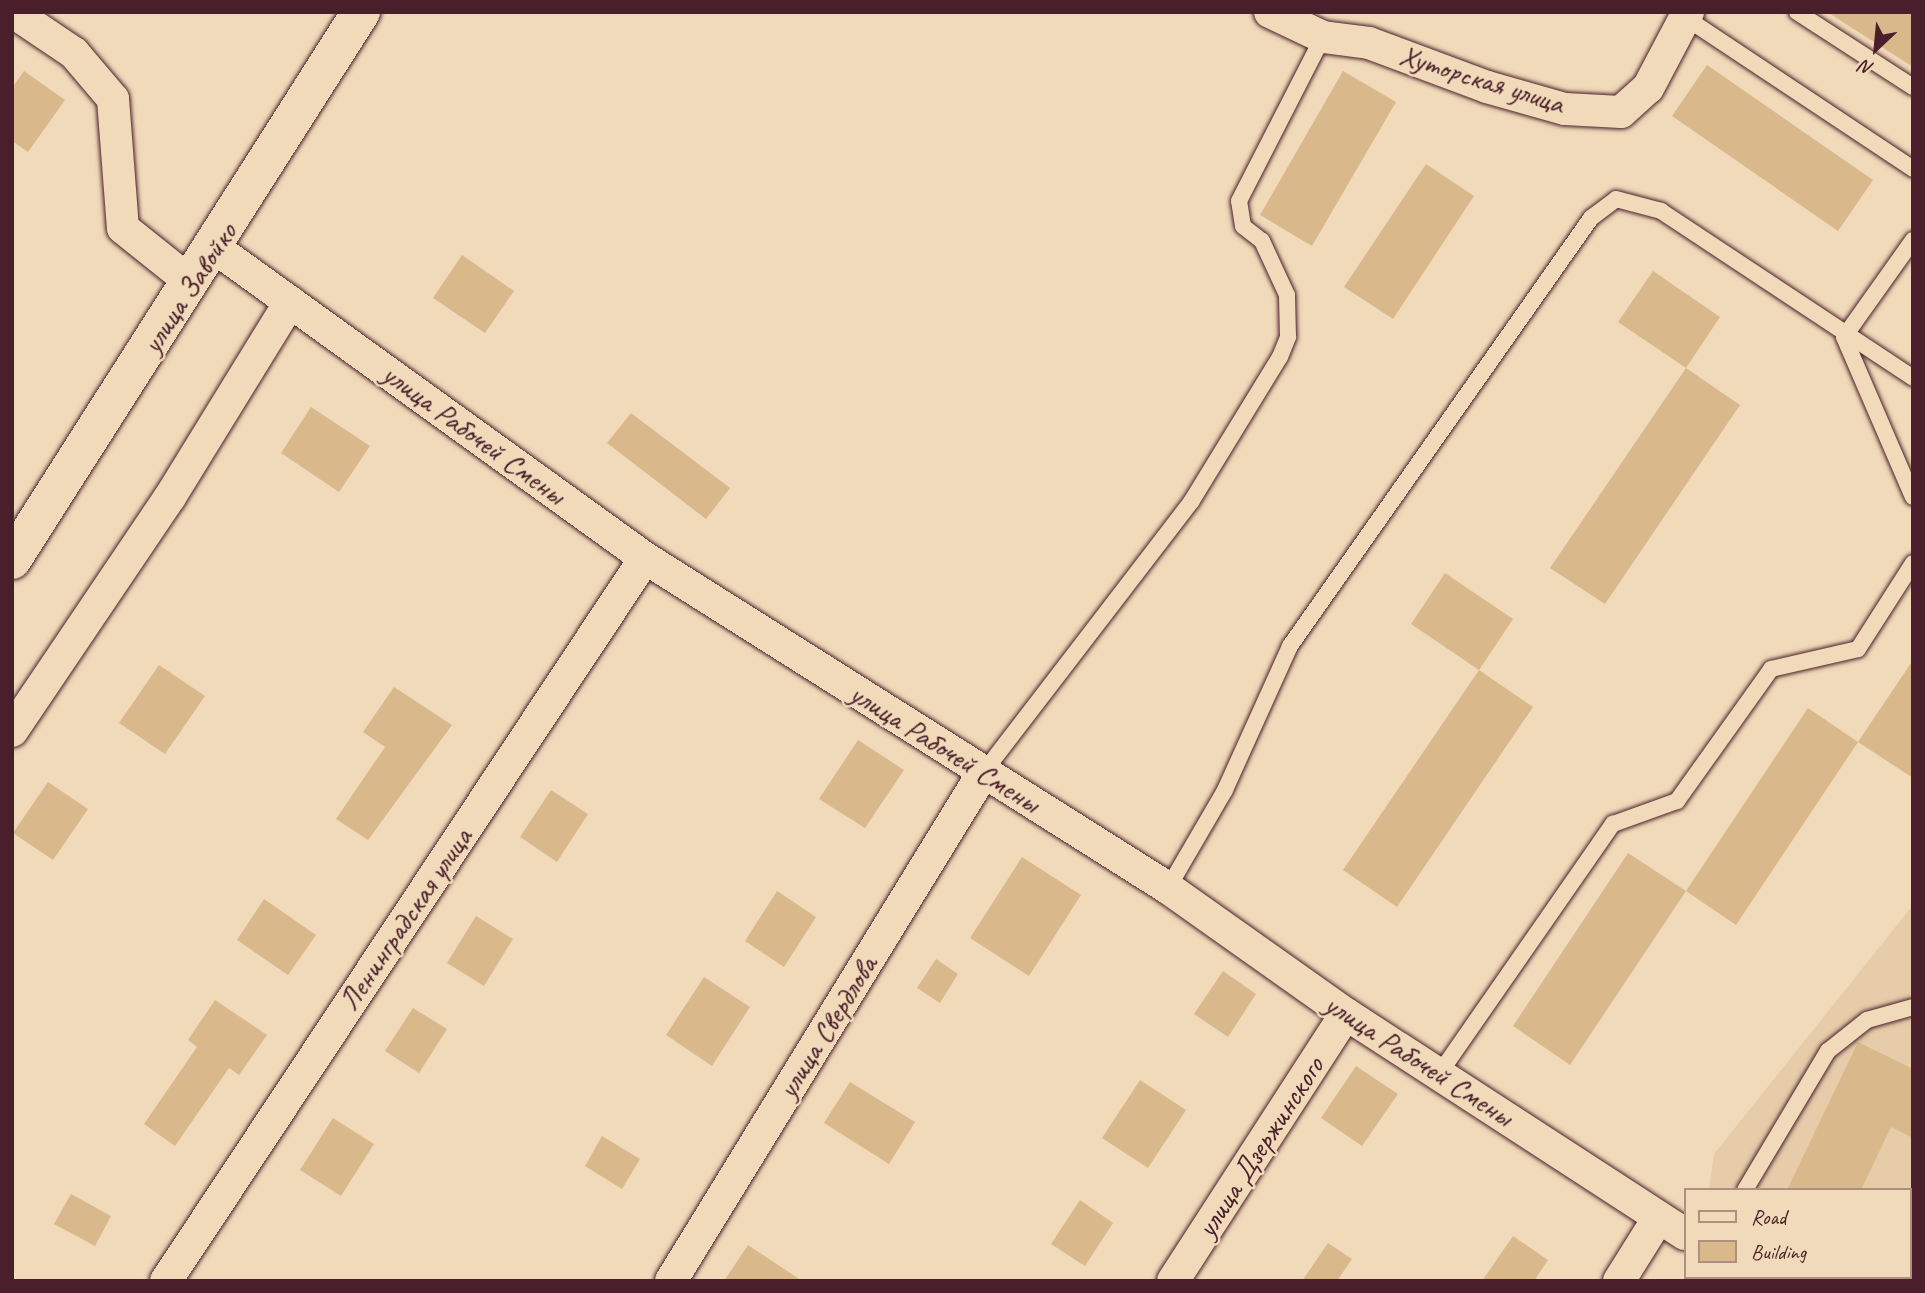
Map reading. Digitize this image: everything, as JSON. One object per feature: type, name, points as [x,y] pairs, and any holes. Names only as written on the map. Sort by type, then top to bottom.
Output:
[{"type":"main road","name":"улица Завойко","points":[[12,561],[215,248],[361,12]]},
{"type":"street","points":[[13,12],[74,53],[113,99],[123,228],[192,283]]},
{"type":"street","name":"Хуторская улица","points":[[1270,12],[1323,37],[1369,43],[1487,88],[1565,109],[1621,112],[1647,88],[1687,15]]},
{"type":"street","name":"улица Рабочей Смены","points":[[215,248],[645,558],[1168,888],[1346,1014],[1672,1225]]},
{"type":"street","points":[[12,731],[170,497],[290,302]]},
{"type":"street","name":"Ленинградская улица","points":[[166,1281],[645,558]]},
{"type":"street","name":"улица Свердлова","points":[[671,1281],[983,773]]},
{"type":"street","name":"улица Дзержинского","points":[[1174,1281],[1346,1014]]},
{"type":"street","points":[[1619,1281],[1672,1225]]},
{"type":"lane","points":[[1797,12],[1913,86]]},
{"type":"lane","points":[[1687,15],[1913,169]]},
{"type":"lane","points":[[983,773],[1191,502],[1280,357],[1288,337],[1287,295],[1262,241],[1243,226],[1238,201],[1323,37]]},
{"type":"lane","points":[[1168,888],[1225,790],[1290,646],[1591,218],[1616,199],[1661,211],[1844,337],[1913,379]]},
{"type":"lane","points":[[1844,337],[1913,240]]},
{"type":"lane","points":[[1844,337],[1913,497]]},
{"type":"lane","points":[[1439,1074],[1613,824],[1677,801],[1771,669],[1858,649],[1913,563]]},
{"type":"lane","points":[[1746,1188],[1828,1051],[1867,1020],[1913,1007]]},
{"type":"shaded area","points":[[1913,905],[1913,1281],[1764,1281],[1911,1279],[1911,1188],[1709,1188],[1714,1154]]},
{"type":"building","points":[[1827,12],[1913,12],[1913,67]]},
{"type":"building","points":[[1707,65],[1873,180],[1838,231],[1672,116]]},
{"type":"building","points":[[24,71],[65,100],[28,152],[12,141],[12,88]]},
{"type":"building","points":[[1343,71],[1396,102],[1312,246],[1260,215]]},
{"type":"building","points":[[1426,164],[1474,196],[1393,319],[1344,287]]},
{"type":"building","points":[[462,255],[514,291],[485,333],[433,298]]},
{"type":"building","points":[[1653,271],[1720,317],[1686,368],[1618,322]]},
{"type":"building","points":[[1686,368],[1740,405],[1605,604],[1550,568]]},
{"type":"building","points":[[311,407],[370,446],[339,492],[281,453]]},
{"type":"building","points":[[631,413],[730,488],[706,519],[607,443]]},
{"type":"building","points":[[1445,573],[1513,619],[1479,670],[1411,624]]},
{"type":"building","points":[[1913,660],[1913,778],[1858,742]]},
{"type":"building","points":[[159,665],[205,696],[165,754],[119,723]]},
{"type":"building","points":[[1479,670],[1533,707],[1397,907],[1343,870]]},
{"type":"building","points":[[394,687],[452,725],[368,840],[336,819],[385,747],[363,732]]},
{"type":"building","points":[[1808,708],[1858,742],[1736,925],[1686,891]]},
{"type":"building","points":[[858,740],[904,770],[865,828],[819,799]]},
{"type":"building","points":[[48,782],[88,809],[53,860],[13,833]]},
{"type":"building","points":[[551,790],[588,814],[557,862],[520,837]]},
{"type":"building","points":[[1628,853],[1686,891],[1570,1065],[1513,1026]]},
{"type":"building","points":[[1022,857],[1081,895],[1029,976],[970,938]]},
{"type":"building","points":[[777,891],[816,917],[784,967],[745,941]]},
{"type":"building","points":[[264,899],[316,935],[288,975],[237,940]]},
{"type":"building","points":[[476,916],[513,939],[484,986],[447,963]]},
{"type":"building","points":[[936,959],[958,974],[940,1003],[917,988]]},
{"type":"building","points":[[1223,971],[1256,994],[1228,1037],[1194,1014]]},
{"type":"building","points":[[704,977],[750,1007],[712,1066],[666,1035]]},
{"type":"building","points":[[215,1000],[267,1035],[239,1075],[229,1068],[175,1146],[144,1124],[197,1047],[188,1040]]},
{"type":"building","points":[[413,1008],[447,1029],[419,1073],[385,1051]]},
{"type":"building","points":[[1858,1042],[1913,1069],[1913,1138],[1891,1127],[1862,1188],[1788,1188]]},
{"type":"building","points":[[1356,1066],[1398,1094],[1362,1146],[1321,1118]]},
{"type":"building","points":[[1140,1080],[1186,1110],[1148,1168],[1102,1138]]},
{"type":"building","points":[[850,1082],[915,1122],[889,1164],[824,1123]]},
{"type":"building","points":[[333,1118],[374,1144],[341,1196],[300,1170]]},
{"type":"building","points":[[602,1136],[640,1159],[622,1189],[585,1166]]},
{"type":"building","points":[[71,1194],[111,1216],[95,1246],[54,1224]]},
{"type":"building","points":[[1080,1200],[1113,1223],[1085,1266],[1051,1244]]},
{"type":"building","points":[[1513,1236],[1548,1260],[1534,1281],[1482,1281]]},
{"type":"building","points":[[1328,1243],[1352,1259],[1337,1281],[1302,1281]]},
{"type":"building","points":[[748,1245],[802,1281],[724,1281]]}]
